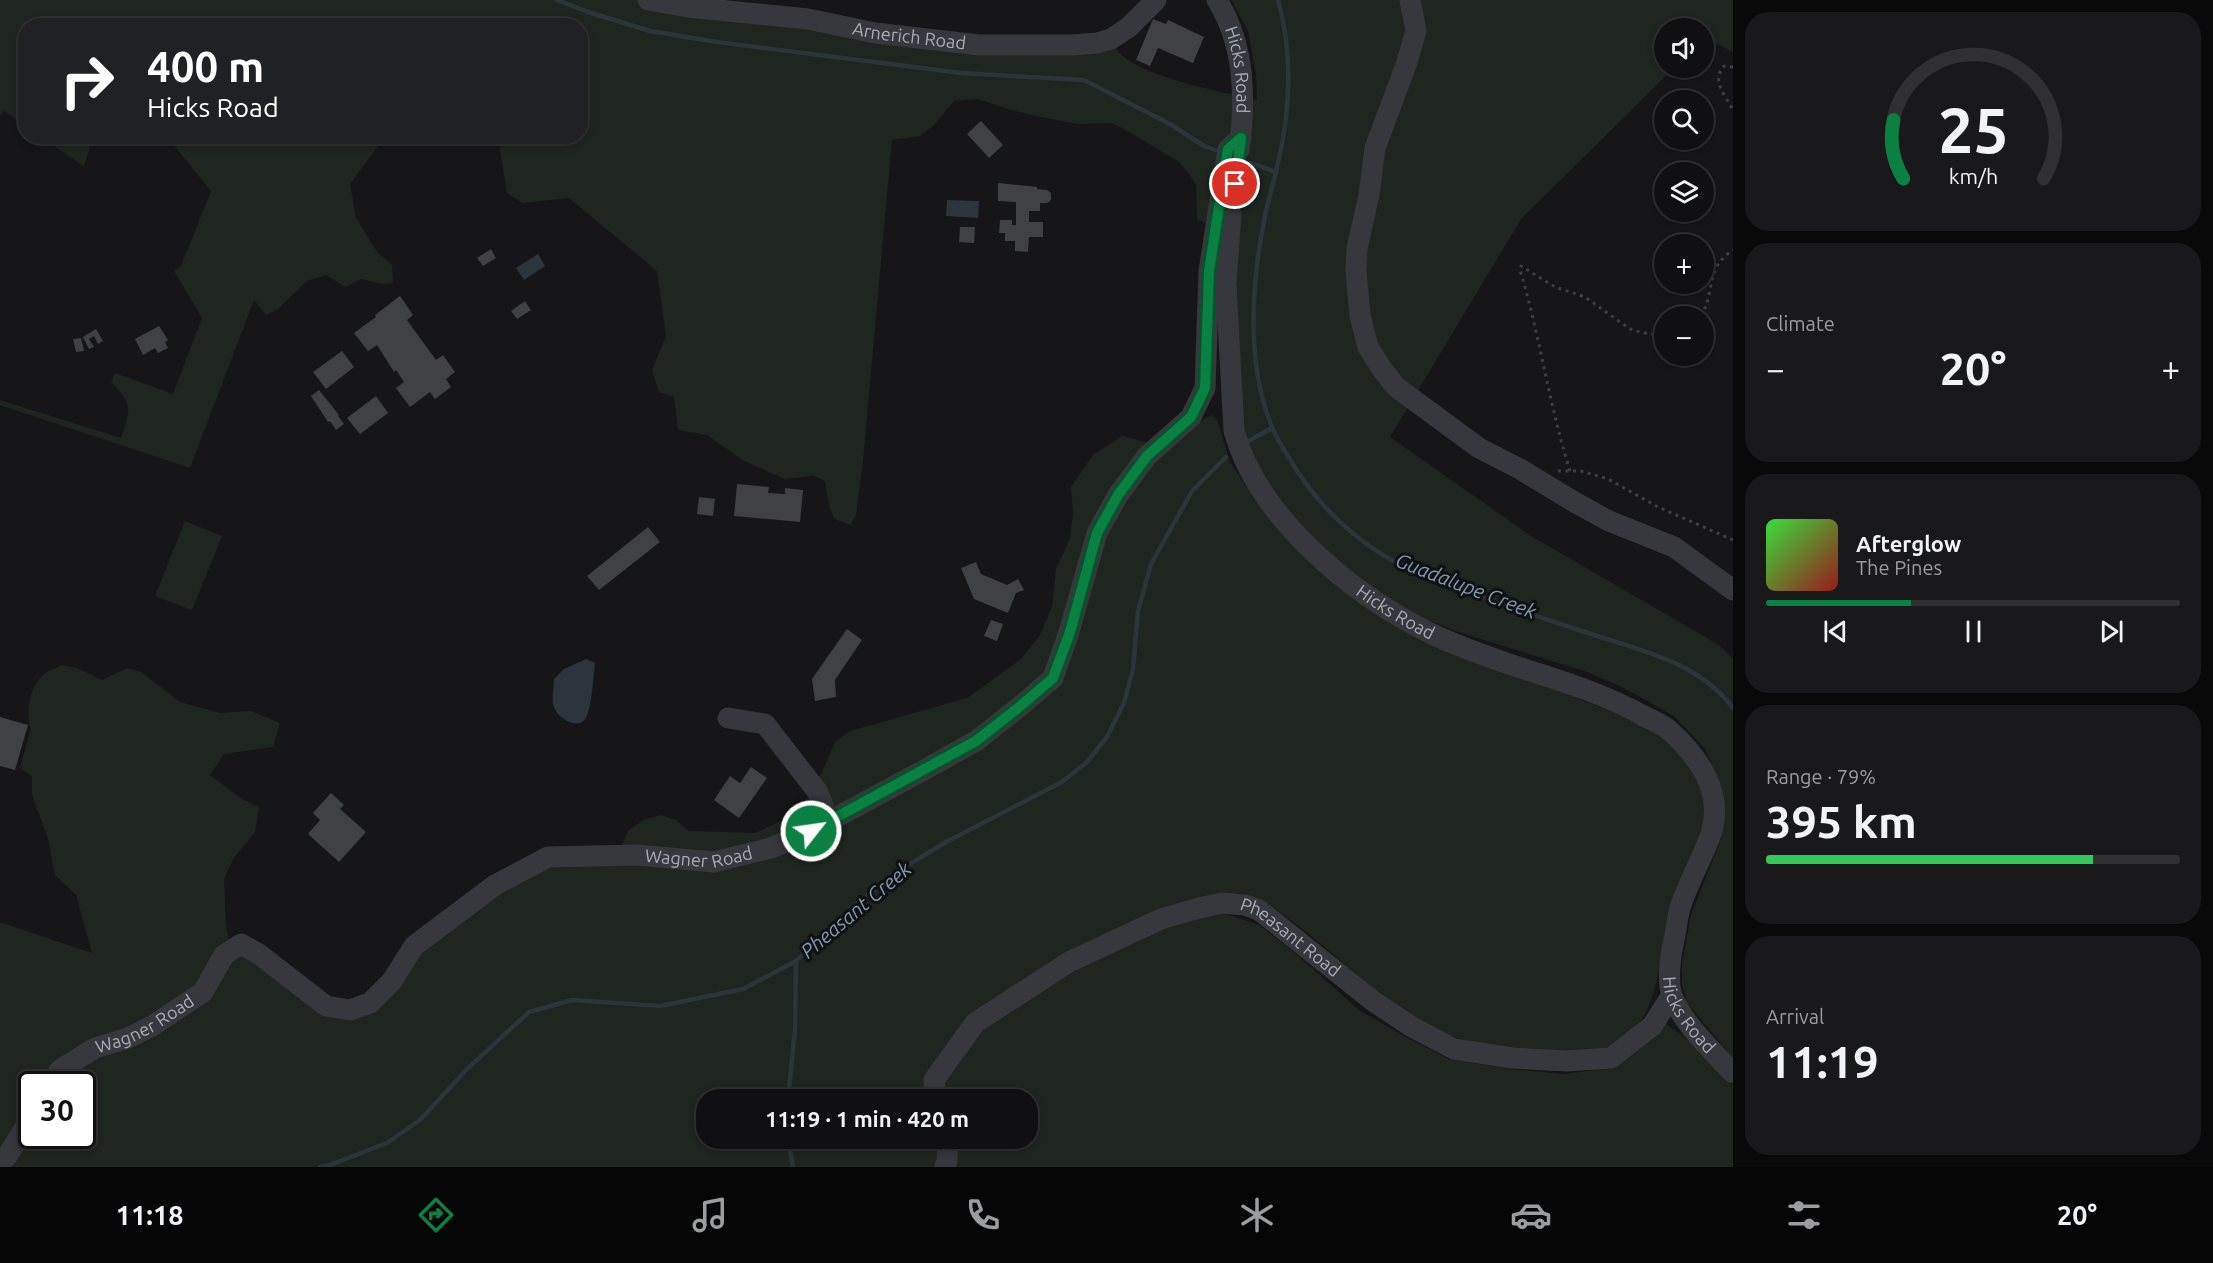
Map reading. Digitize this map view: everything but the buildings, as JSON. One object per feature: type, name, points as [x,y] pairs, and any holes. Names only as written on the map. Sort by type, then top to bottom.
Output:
[{"type":"street","name":"Arnerich Road","points":[[648,0],[688,7],[808,19],[875,33],[979,45],[1097,43],[1111,39],[1129,27],[1156,0]]},
{"type":"street","name":"Hicks Road","points":[[1217,0],[1228,18],[1239,52],[1244,100],[1228,238],[1226,284],[1233,431],[1239,451],[1261,489],[1298,536],[1343,578],[1379,603],[1425,631],[1451,643],[1619,702],[1669,729],[1695,756],[1709,779],[1715,809],[1711,832],[1680,908],[1671,957],[1670,985],[1672,995],[1683,1016],[1733,1073]]},
{"type":"street","points":[[1410,0],[1416,31],[1407,65],[1375,148],[1369,195],[1357,248],[1356,271],[1360,315],[1368,347],[1396,387],[1479,448],[1609,521],[1674,547],[1733,590]]},
{"type":"street","name":"Wagner Road","points":[[59,1071],[95,1048],[128,1038],[152,1026],[203,992],[224,955],[242,944],[259,954],[326,1006],[350,1010],[370,1003],[392,981],[414,946],[495,885],[548,857],[637,855],[714,862],[771,848],[811,831],[976,741],[1018,708],[1053,678],[1070,632],[1097,533],[1118,495],[1147,456],[1191,417],[1205,388],[1209,271],[1228,149],[1241,138]]},
{"type":"street","points":[[728,718],[765,724],[817,791],[829,820]]},
{"type":"street","name":"Pheasant Road","points":[[935,1089],[934,1080],[975,1023],[992,1011],[1069,962],[1122,936],[1161,919],[1222,903],[1245,905],[1259,910],[1373,1001],[1412,1027],[1454,1049],[1512,1058],[1566,1061],[1611,1058],[1652,1026],[1672,995]]},
{"type":"street","points":[[0,1163],[18,1139]]},
{"type":"street","points":[[945,1167],[948,1149]]},
{"type":"path","points":[[1733,67],[1724,66],[1718,72],[1717,79],[1733,110]]},
{"type":"path","points":[[1706,306],[1716,265],[1733,250]]},
{"type":"path","points":[[1570,471],[1559,436],[1521,267],[1555,286],[1585,297],[1630,329],[1654,334]]},
{"type":"path","points":[[1551,471],[1581,471],[1608,479],[1658,507],[1733,540]]},
{"type":"shaded area","points":[[0,0],[648,0],[875,33],[1111,39],[1118,51],[1129,60],[1162,76],[1257,100],[1256,74],[1248,31],[1231,0],[1733,0],[1733,52],[1714,43],[1714,18],[1654,18],[1654,78],[1664,78],[1521,219],[1390,437],[1531,536],[1719,645],[1733,659],[1733,1058],[1687,1003],[1682,984],[1682,963],[1691,915],[1721,839],[1725,813],[1719,780],[1705,749],[1674,716],[1624,688],[1587,672],[1455,631],[1401,609],[1345,575],[1287,512],[1246,448],[1235,333],[1238,241],[1197,219],[1196,185],[1179,162],[1124,129],[1111,123],[1077,124],[1041,117],[978,99],[954,101],[935,124],[920,136],[892,140],[863,461],[856,515],[850,525],[834,519],[829,506],[825,481],[814,476],[785,479],[744,461],[707,435],[678,430],[674,397],[659,392],[652,370],[666,336],[657,271],[569,198],[523,203],[507,193],[499,144],[588,144],[588,18],[18,18],[18,120],[4,111],[0,116]]},
{"type":"shaded area","points":[[51,144],[91,144],[84,166]]},
{"type":"shaded area","points":[[173,144],[378,144],[350,184],[356,218],[377,252],[392,265],[393,283],[383,284],[361,279],[346,287],[326,275],[307,281],[277,310],[266,315],[254,300],[190,468],[0,405],[0,400],[121,438],[127,420],[128,407],[123,396],[111,382],[115,373],[173,394],[202,318],[174,271],[181,266],[211,191]]},
{"type":"shaded area","points":[[947,200],[979,201],[978,218],[946,216]]},
{"type":"shaded area","points":[[538,254],[545,266],[524,280],[516,268]]},
{"type":"shaded area","points":[[1212,415],[1217,420],[1230,462],[1262,509],[1311,564],[1365,607],[1395,625],[1642,724],[1677,750],[1702,784],[1706,808],[1705,826],[1674,895],[1657,981],[1645,1014],[1635,1028],[1620,1040],[1604,1049],[1587,1054],[1554,1054],[1510,1049],[1466,1040],[1435,1030],[1393,1004],[1291,920],[1249,896],[1231,895],[1197,918],[1223,913],[1259,925],[1296,954],[1359,1010],[1449,1059],[1510,1069],[1563,1074],[1614,1068],[1666,1024],[1690,1041],[1733,1086],[1733,1167],[0,1167],[0,922],[92,953],[76,895],[55,875],[48,839],[32,795],[32,776],[20,768],[31,728],[28,716],[31,695],[36,683],[47,672],[61,665],[77,668],[102,680],[127,668],[141,672],[180,702],[220,713],[251,711],[280,723],[273,747],[224,754],[210,775],[242,799],[259,807],[255,832],[233,859],[224,879],[226,925],[229,939],[240,951],[340,1017],[499,890],[549,863],[613,862],[629,830],[643,820],[661,815],[676,820],[689,831],[755,833],[798,813],[821,774],[835,742],[850,731],[967,698],[1020,660],[1040,635],[1052,607],[1056,569],[1070,538],[1073,514],[1071,487],[1093,455],[1122,436],[1166,447]]},
{"type":"shaded area","points":[[185,521],[222,536],[192,610],[155,596]]},
{"type":"shaded area","points":[[586,659],[595,663],[589,708],[582,722],[568,722],[559,715],[553,704],[554,679],[564,669]]},
{"type":"waterway","points":[[557,0],[650,31],[717,42],[961,73],[1084,80],[1170,124],[1204,146],[1221,152]]},
{"type":"waterway","name":"Guadalupe Creek","points":[[1278,0],[1288,65],[1287,108],[1281,151],[1265,215],[1260,246],[1253,325],[1258,377],[1264,403],[1272,427],[1299,473],[1320,502],[1346,527],[1360,539],[1400,564],[1430,578],[1666,659],[1703,679],[1733,708]]},
{"type":"waterway","points":[[1251,163],[1276,172]]},
{"type":"waterway","name":"Pheasant Creek","points":[[1245,443],[1272,428]]},
{"type":"waterway","name":"Pheasant Creek","points":[[320,1167],[387,1143],[420,1120],[468,1068],[529,1012],[572,1000],[660,1006],[743,989],[796,961],[849,910],[895,873],[946,842],[1062,782],[1087,762],[1107,737],[1124,703],[1133,669],[1138,611],[1151,564],[1192,491],[1226,457]]},
{"type":"waterway","points":[[789,1089],[795,1029],[796,961]]},
{"type":"waterway","points":[[790,1149],[793,1167]]},
{"type":"route","points":[[811,831],[976,741],[1053,678],[1070,632],[1097,533],[1118,495],[1147,456],[1191,417],[1205,388],[1209,271],[1228,149],[1241,138],[1235,184]]}]
